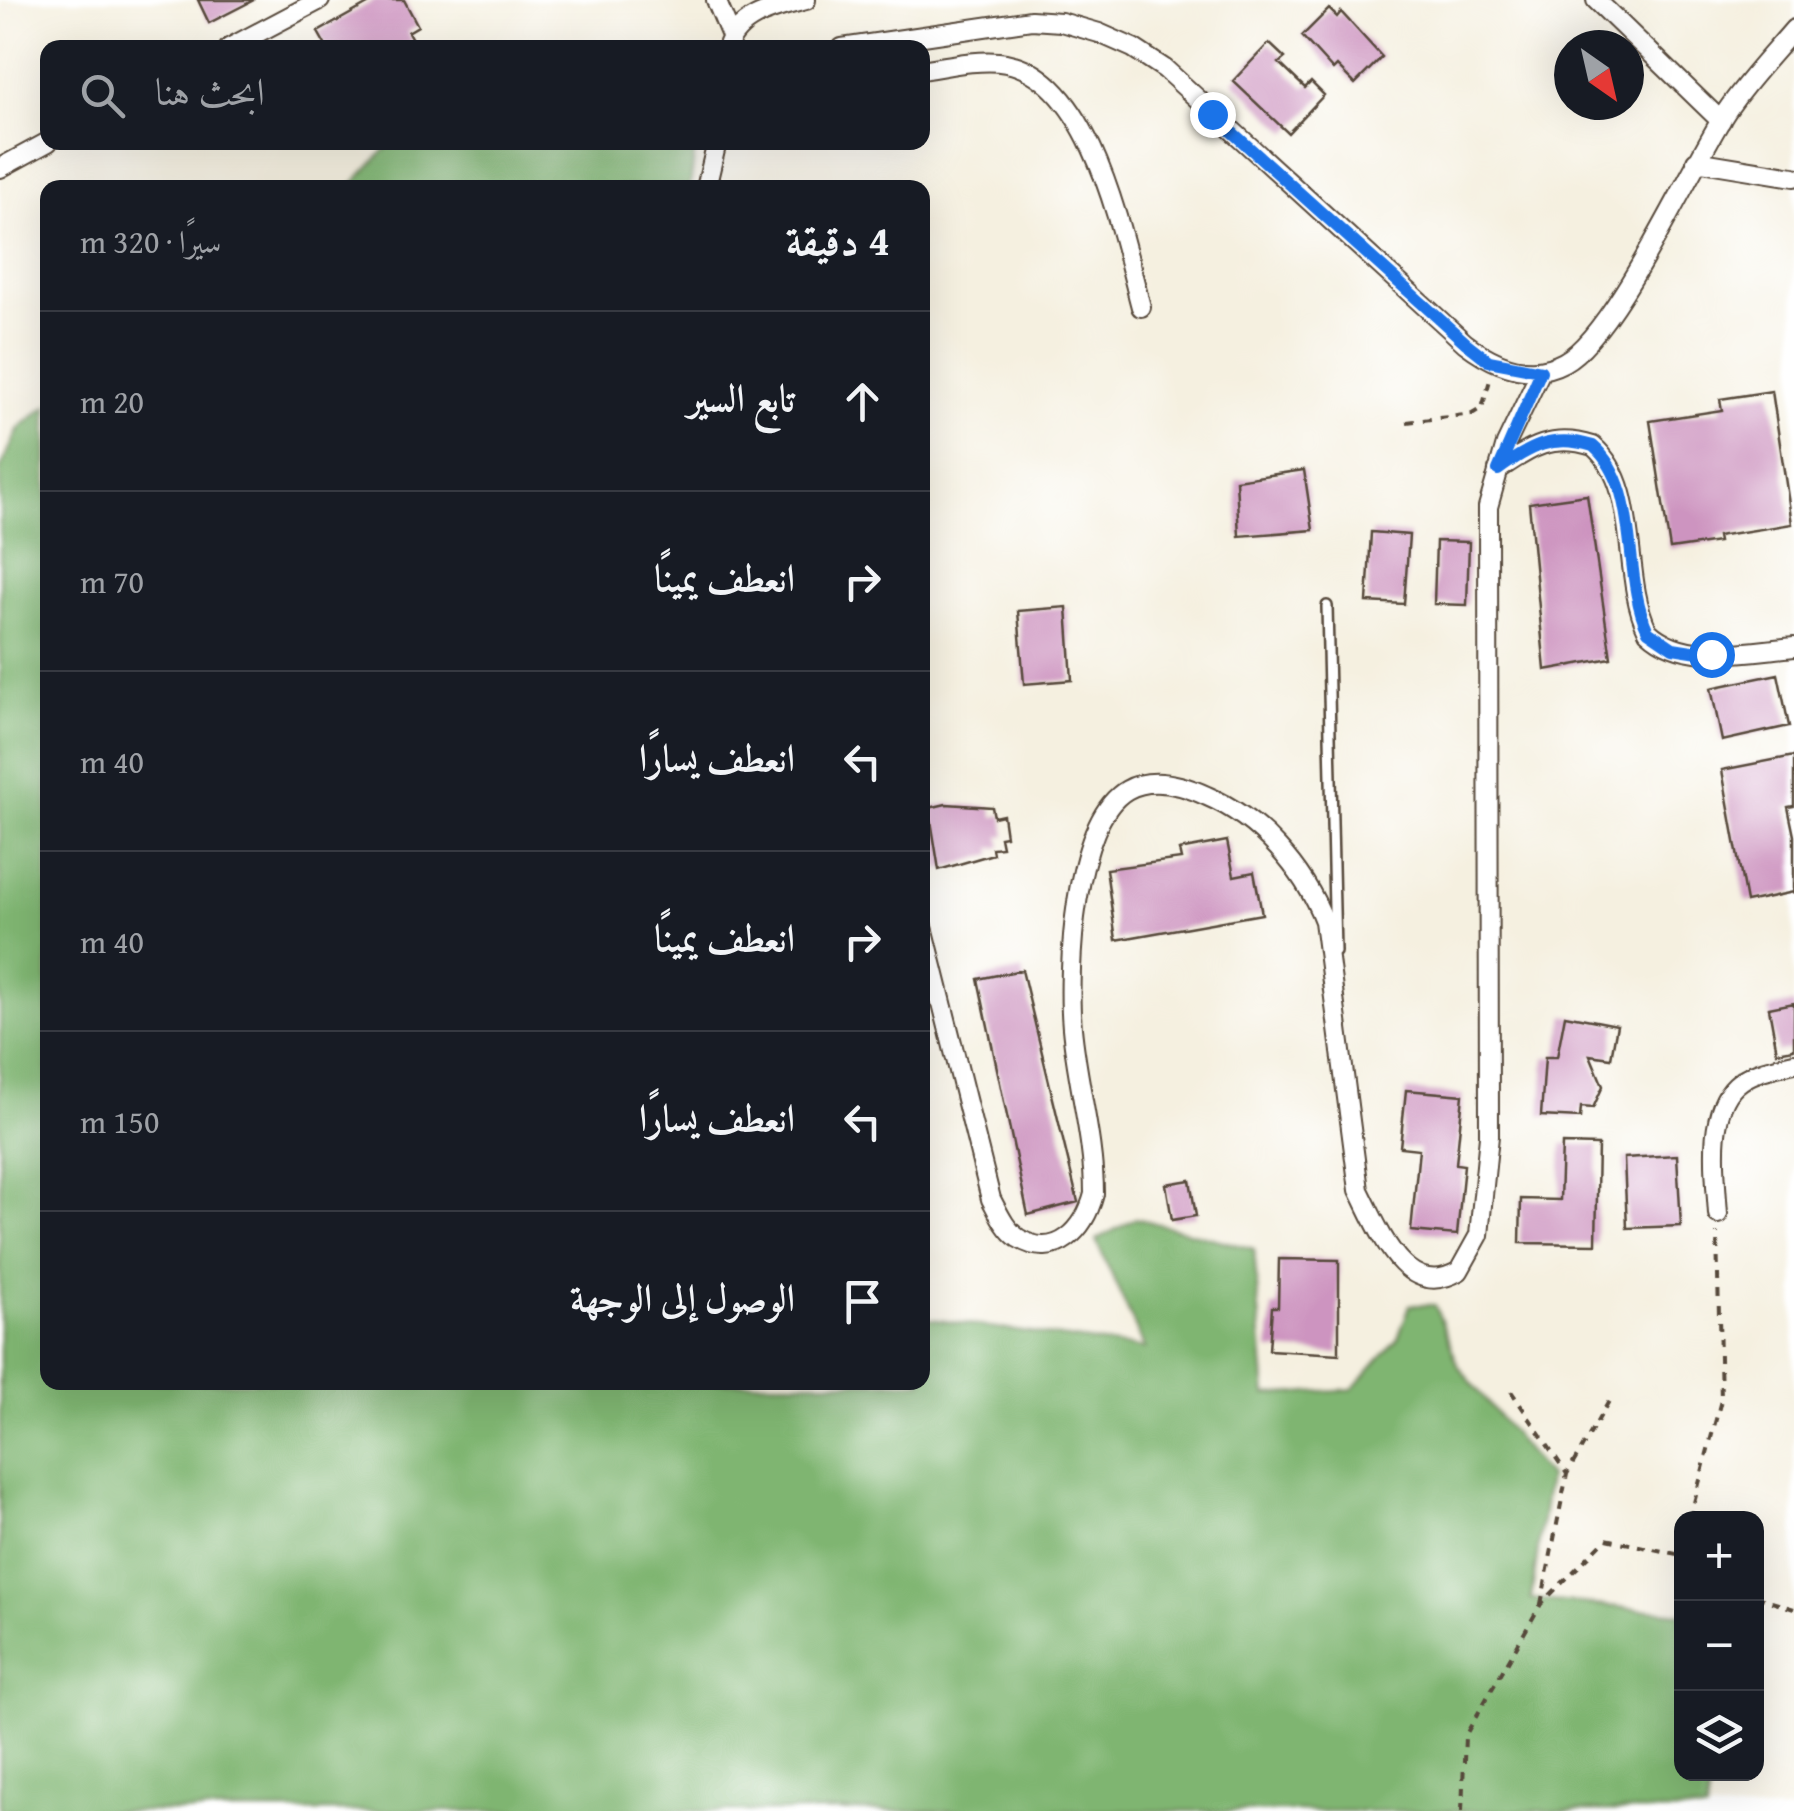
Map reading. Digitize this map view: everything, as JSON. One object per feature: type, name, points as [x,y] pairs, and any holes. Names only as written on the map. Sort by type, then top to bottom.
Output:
[{"type":"street","points":[[243,40],[320,0]]},
{"type":"street","points":[[716,0],[728,40]]},
{"type":"street","points":[[731,40],[756,17],[806,0]]},
{"type":"street","points":[[1596,0],[1721,120]]},
{"type":"street","points":[[896,40],[1031,20],[1061,22],[1134,48],[1262,154],[1489,361],[1541,371],[1566,362],[1610,317],[1721,120],[1794,29]]},
{"type":"street","points":[[930,69],[1006,62],[1038,76],[1072,114],[1108,182],[1141,307]]},
{"type":"street","points":[[0,168],[40,146]]},
{"type":"street","points":[[708,180],[715,150]]},
{"type":"street","points":[[1696,161],[1794,177]]},
{"type":"street","points":[[930,954],[991,1198],[1006,1226],[1020,1239],[1048,1244],[1075,1234],[1084,1226],[1094,1194],[1072,1026],[1072,946],[1091,848],[1102,818],[1119,796],[1140,785],[1175,785],[1222,802],[1274,845],[1316,900],[1335,985],[1360,1190],[1379,1230],[1408,1270],[1430,1280],[1447,1277],[1464,1266],[1479,1235],[1489,1136],[1488,507],[1498,470],[1541,371]]},
{"type":"street","points":[[1498,470],[1534,445],[1553,439],[1593,446],[1615,471],[1630,572],[1648,631],[1673,648],[1711,654],[1794,647]]},
{"type":"street","points":[[1718,1214],[1716,1139],[1729,1094],[1748,1077],[1794,1063]]},
{"type":"lane","points":[[1327,606],[1335,985]]},
{"type":"lane","points":[[930,993],[946,1016]]},
{"type":"path","points":[[1407,422],[1472,414],[1482,408],[1490,388],[1489,361]]},
{"type":"path","points":[[1692,1511],[1722,1400],[1715,1250],[1718,1214]]},
{"type":"path","points":[[1511,1391],[1567,1474]]},
{"type":"path","points":[[1542,1604],[1567,1474],[1609,1401]]},
{"type":"path","points":[[1462,1811],[1465,1736],[1542,1604],[1606,1539],[1674,1553]]},
{"type":"path","points":[[1764,1600],[1794,1609]]},
{"type":"green space","points":[[385,150],[695,150],[691,180],[357,180]]},
{"type":"green space","points":[[40,412],[40,1390],[930,1390],[930,1319],[1145,1349],[1096,1240],[1136,1218],[1254,1249],[1266,1395],[1353,1389],[1398,1338],[1410,1305],[1435,1305],[1459,1367],[1548,1477],[1531,1599],[1674,1612],[1674,1781],[1710,1781],[1706,1811],[0,1811],[0,470],[19,428]]},
{"type":"building","points":[[198,0],[254,0],[209,23]]},
{"type":"building","points":[[375,0],[404,0],[418,26],[408,32],[412,40],[322,40],[318,32]]},
{"type":"building","points":[[1329,9],[1337,17],[1341,12],[1382,57],[1355,84],[1337,66],[1333,70],[1302,36]]},
{"type":"building","points":[[1269,43],[1285,58],[1279,63],[1305,88],[1311,82],[1324,95],[1288,133],[1233,81]]},
{"type":"building","points":[[1772,391],[1792,524],[1717,536],[1718,542],[1670,549],[1650,421],[1722,410],[1720,399]]},
{"type":"building","points":[[1304,470],[1313,530],[1239,536],[1236,480]]},
{"type":"building","points":[[1587,495],[1611,658],[1545,670],[1529,503]]},
{"type":"building","points":[[1371,532],[1409,535],[1404,604],[1367,602]]},
{"type":"building","points":[[1436,541],[1469,542],[1467,605],[1434,604]]},
{"type":"building","points":[[1067,607],[1072,680],[1024,684],[1018,611]]},
{"type":"building","points":[[1778,674],[1789,726],[1722,741],[1711,688]]},
{"type":"building","points":[[1794,756],[1794,806],[1788,807],[1794,836],[1794,892],[1746,902],[1722,770]]},
{"type":"building","points":[[946,804],[992,807],[994,817],[1003,815],[1006,836],[1000,837],[1002,847],[992,848],[993,854],[939,870],[930,808]]},
{"type":"building","points":[[1227,841],[1234,876],[1254,872],[1262,914],[1116,940],[1106,869],[1181,859],[1179,850]]},
{"type":"building","points":[[1022,970],[1078,1202],[1028,1215],[978,979]]},
{"type":"building","points":[[1794,1003],[1794,1049],[1777,1052],[1769,1008]]},
{"type":"building","points":[[1565,1015],[1617,1025],[1611,1058],[1590,1055],[1603,1086],[1593,1108],[1581,1107],[1580,1118],[1541,1116],[1545,1057],[1557,1057]]},
{"type":"building","points":[[1406,1090],[1463,1095],[1456,1164],[1464,1165],[1457,1235],[1411,1231],[1419,1149],[1400,1147]]},
{"type":"building","points":[[1562,1144],[1598,1145],[1596,1244],[1520,1243],[1521,1199],[1560,1200]]},
{"type":"building","points":[[1677,1155],[1681,1226],[1627,1228],[1624,1158]]},
{"type":"building","points":[[1190,1180],[1196,1216],[1172,1220],[1166,1184]]},
{"type":"building","points":[[1279,1259],[1339,1260],[1339,1354],[1269,1350],[1272,1307],[1278,1307]]},
{"type":"route","points":[[1212,114],[1262,154],[1489,361],[1541,371],[1506,444],[1498,470],[1534,445],[1553,439],[1593,446],[1608,458],[1622,504],[1630,572],[1648,631],[1673,648],[1711,654]]}]
